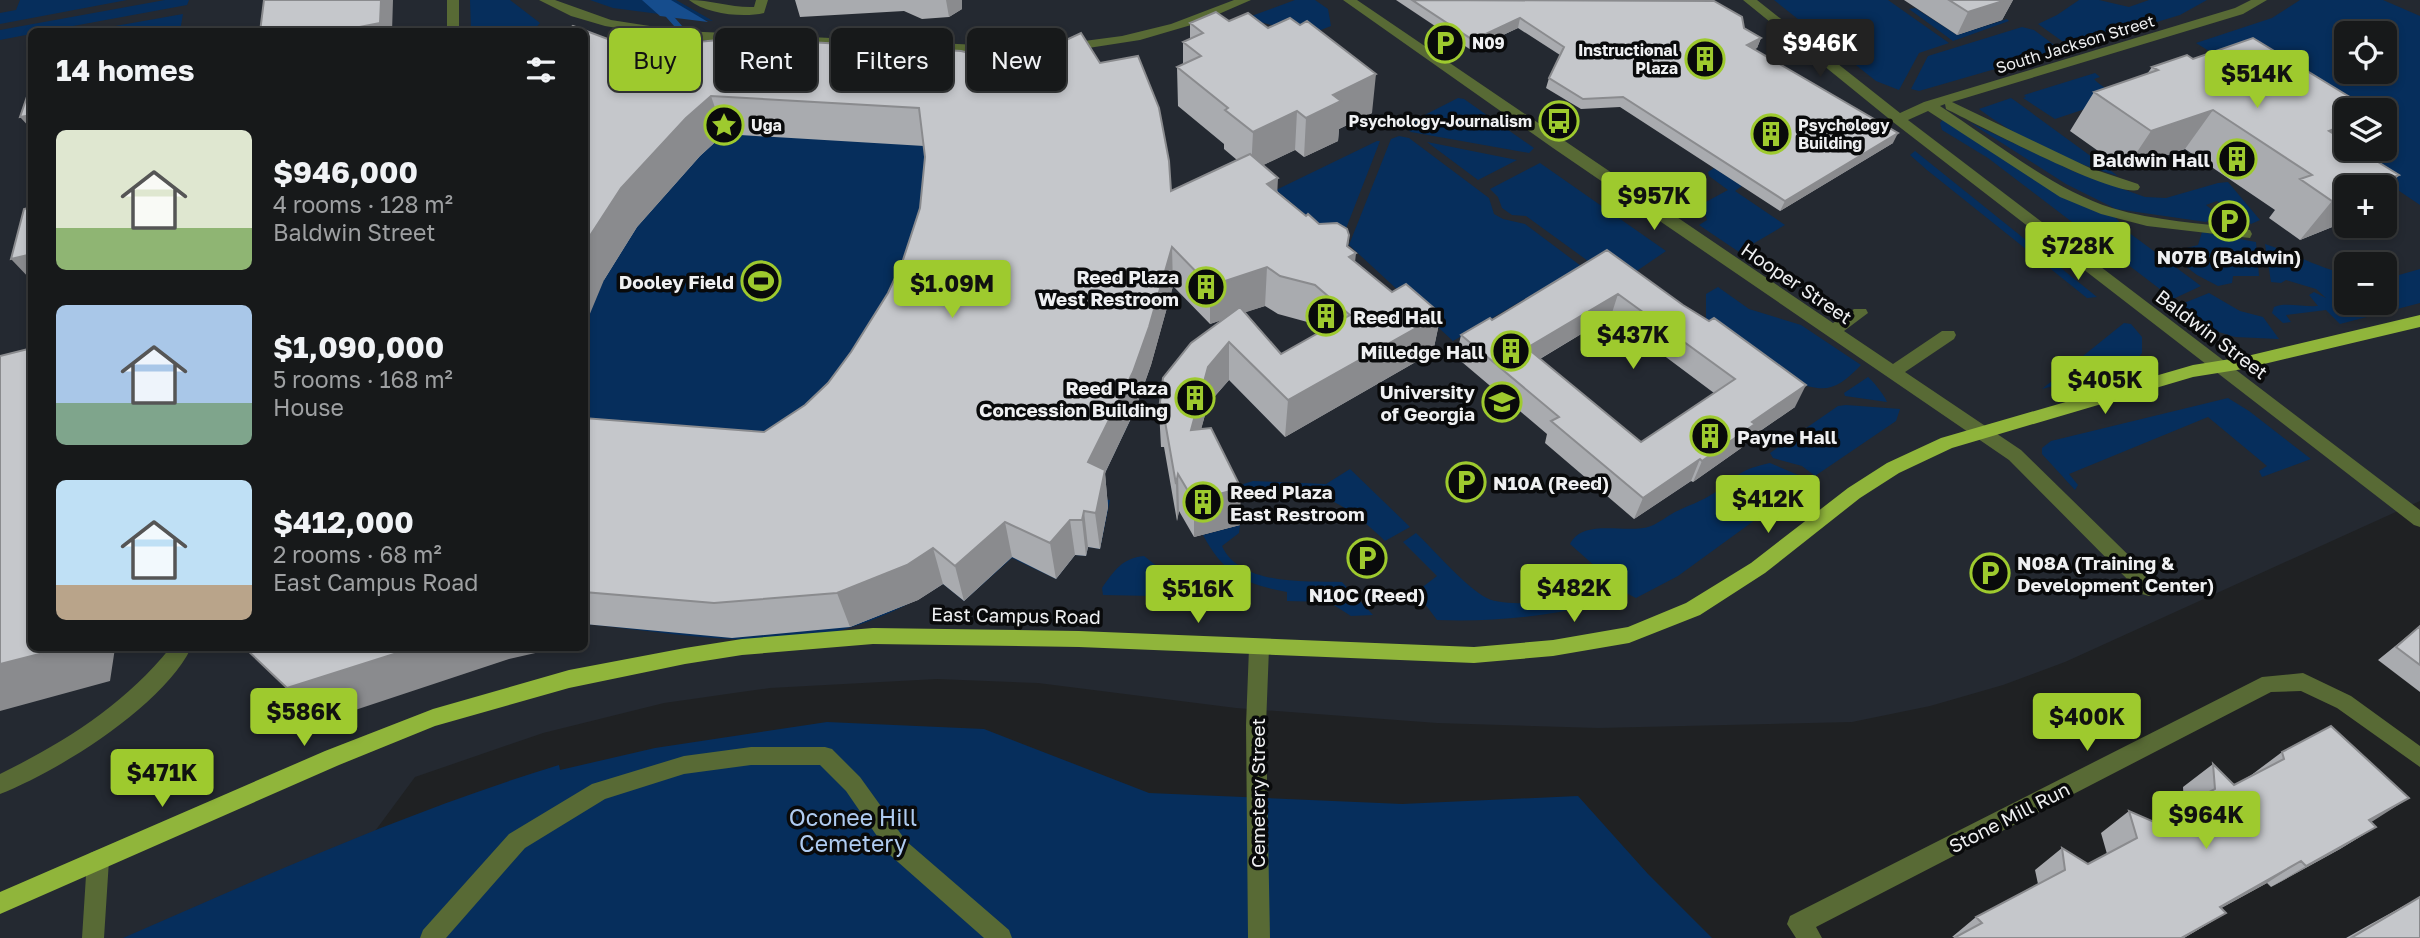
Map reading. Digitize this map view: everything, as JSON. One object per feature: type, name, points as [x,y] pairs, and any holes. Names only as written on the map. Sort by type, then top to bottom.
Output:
[{"type":"main road","name":"East Campus Road","points":[[0,903],[380,738],[433,718],[569,679],[685,656],[742,647],[873,636],[1079,639],[1474,655],[1553,648],[1629,635],[1693,609],[1758,568],[1854,493],[1894,468],[1947,443],[2193,371],[2420,321]]},
{"type":"street","points":[[453,0],[453,28]]},
{"type":"street","points":[[545,0],[559,8],[596,20],[638,29],[705,36],[972,48],[1060,48],[1159,32],[1245,0]]},
{"type":"street","points":[[695,0],[746,12],[760,10],[762,0]]},
{"type":"street","name":"Hooper Street","points":[[1349,0],[2015,455],[2149,589]]},
{"type":"street","name":"Baldwin Street","points":[[1749,0],[2420,520]]},
{"type":"street","name":"South Jackson Street","points":[[1898,118],[1936,103],[2183,30],[2239,11],[2261,0]]},
{"type":"street","points":[[1936,103],[2085,172],[2133,187]]},
{"type":"street","points":[[1936,103],[2066,194],[2106,211],[2147,221],[2245,234]]},
{"type":"street","points":[[1833,331],[1860,313]]},
{"type":"street","points":[[1894,372],[1948,335]]},
{"type":"street","name":"Cemetery Street","points":[[1259,648],[1256,725],[1259,938]]},
{"type":"street","points":[[0,783],[58,756],[115,716],[161,674],[179,651]]},
{"type":"street","name":"Stone Mill Run","points":[[1811,938],[1798,923],[2269,683],[2303,682],[2324,692],[2344,702],[2420,758]]},
{"type":"street","points":[[431,938],[517,841],[599,791],[684,765],[763,756],[825,757],[853,784],[898,848],[1001,938]]},
{"type":"street","points":[[93,938],[98,860]]},
{"type":"shaded area","name":"University of Georgia","points":[[0,0],[2420,0],[2420,501],[2065,662],[2003,685],[1930,706],[1852,722],[1598,728],[1437,723],[1236,708],[1038,683],[937,679],[770,688],[664,703],[543,733],[415,777],[296,938],[0,938]]},
{"type":"shaded area","points":[[642,0],[671,0],[708,22],[660,16]]},
{"type":"green space","points":[[20,0],[127,0],[0,24],[0,13],[16,10]]},
{"type":"green space","points":[[165,0],[189,0],[187,5],[62,28],[28,28],[28,35],[0,40],[0,30]]},
{"type":"green space","points":[[470,0],[510,0],[540,23],[536,28],[471,28]]},
{"type":"green space","points":[[590,0],[676,0],[713,21],[613,8]]},
{"type":"green space","points":[[1295,0],[1315,0],[1328,9],[1331,26],[1308,35],[1246,18]]},
{"type":"green space","points":[[1774,0],[1888,0],[1949,43],[1919,53],[1899,90],[1876,81]]},
{"type":"green space","points":[[2079,0],[2099,0],[2129,7],[2149,0],[2207,0],[2180,15],[2074,47],[2038,24]]},
{"type":"green space","points":[[2300,0],[2383,0],[2420,16],[2420,205],[2397,189],[2397,175],[2376,175],[2365,161],[2397,161],[2397,98],[2334,98],[2334,128],[2196,43],[2272,18]]},
{"type":"green space","points":[[1915,8],[1957,35],[2007,19],[2009,21],[1953,41],[1909,9]]},
{"type":"green space","points":[[183,14],[181,28],[104,28]]},
{"type":"green space","points":[[2022,27],[2034,30],[2061,50],[1919,91],[1911,89],[1928,56]]},
{"type":"green space","points":[[588,67],[609,68],[609,91],[701,91],[701,74],[715,75],[715,91],[817,91],[817,80],[831,81],[831,91],[967,89],[1135,410],[1093,498],[1110,500],[1100,549],[1088,547],[1086,556],[1075,555],[1056,579],[1012,558],[964,601],[943,584],[883,616],[839,631],[795,639],[725,639],[588,624]]},
{"type":"green space","points":[[2095,73],[2100,77],[2094,79],[2118,98],[2055,119],[2023,98],[2026,97],[2024,95]]},
{"type":"green space","points":[[1458,98],[1464,99],[1534,148],[1529,153],[1411,132],[1403,126]]},
{"type":"green space","points":[[2011,98],[2118,176],[2046,149],[2011,131],[1979,109]]},
{"type":"green space","points":[[1944,118],[2116,218],[2128,232],[2201,286],[2173,299],[1988,158],[1942,130],[1940,123]]},
{"type":"green space","points":[[1969,122],[2075,172],[2145,197],[2166,198],[2228,182],[2260,220],[2251,224],[2217,201],[2206,205],[2219,215],[2206,222],[2116,209],[2066,184]]},
{"type":"green space","points":[[1399,136],[1409,138],[1489,198],[1494,214],[1525,224],[1581,266],[1453,341],[1349,245],[1391,139]]},
{"type":"green space","points":[[1380,141],[1340,244],[1276,190]]},
{"type":"green space","points":[[1427,142],[1517,160],[1478,180]]},
{"type":"green space","points":[[1915,151],[2097,297],[2087,298],[1927,170],[1910,155]]},
{"type":"green space","points":[[1540,163],[1666,251],[1628,277],[1602,260],[1588,261],[1526,216],[1512,215],[1502,208],[1498,197],[1490,189]]},
{"type":"green space","points":[[1714,168],[1742,186],[1735,191],[1785,225],[1739,252],[1699,225],[1707,220],[1702,204],[1728,190],[1709,176],[1708,172]]},
{"type":"green space","points":[[2202,232],[2256,242],[2259,276],[2233,276],[2232,283],[2218,286],[2197,275],[2168,253],[2198,245]]},
{"type":"green space","points":[[2265,244],[2334,270],[2334,315],[2374,315],[2340,324],[2326,310],[2286,315],[2291,322],[2283,323],[2272,313],[2274,307],[2318,306],[2309,295],[2314,292],[2326,298],[2316,289],[2286,280],[2281,283],[2271,282]]},
{"type":"green space","points":[[2420,269],[2420,303],[2397,309],[2397,276]]},
{"type":"green space","points":[[1718,287],[1749,309],[1801,325],[1861,365],[1845,380],[1830,387],[1814,388],[1793,381],[1706,318],[1706,294]]},
{"type":"green space","points":[[2209,293],[2240,311],[2263,317],[2279,339],[2235,337],[2209,329],[2174,307]]},
{"type":"green space","points":[[2124,323],[2131,324],[2142,337],[2142,353],[2139,357],[2144,362],[2042,389]]},
{"type":"green space","points":[[1868,377],[1887,402],[1845,396],[1844,393]]},
{"type":"green space","points":[[2228,398],[2311,459],[2262,477],[2259,471],[2267,466],[2208,417],[2069,474],[2078,485],[2075,490],[2042,454],[2042,448],[2051,441]]},
{"type":"green space","points":[[1838,406],[1900,409],[1896,421],[1815,476],[1802,466],[1773,458],[1770,453]]},
{"type":"green space","points":[[1770,463],[1810,480],[1678,576],[1636,598],[1624,592],[1570,544],[1585,531],[1651,526],[1708,497],[1746,470]]},
{"type":"green space","points":[[1350,469],[1410,527],[1385,541],[1353,514],[1321,496],[1284,490],[1242,498],[1239,493],[1240,485],[1253,481],[1326,484]]},
{"type":"green space","points":[[1240,525],[1239,533],[1222,546],[1231,559],[1243,568],[1276,579],[1342,582],[1373,615],[1351,616],[1329,602],[1287,601],[1287,592],[1247,581],[1237,575],[1219,559],[1203,535]]},
{"type":"green space","points":[[1416,533],[1466,582],[1492,600],[1532,603],[1584,596],[1595,605],[1516,618],[1437,620],[1416,592],[1437,576],[1403,542]]},
{"type":"green space","points":[[1144,556],[1158,567],[1165,581],[1161,592],[1154,596],[1103,595],[1102,588],[1119,566],[1130,559]]},
{"type":"green space","name":"Oconee Hill Cemetery","points":[[827,722],[984,729],[1149,793],[1402,804],[1578,796],[1648,874],[1712,938],[123,938],[393,823],[559,765],[560,770],[655,748]]},
{"type":"building","points":[[264,0],[381,0],[380,23],[354,28],[260,28]]},
{"type":"building","points":[[1412,0],[1714,1],[1742,17],[1744,28],[1761,38],[1747,45],[1898,133],[1785,201],[1623,97],[1583,99],[1549,78],[1564,47],[1520,18],[1473,40]]},
{"type":"building","points":[[1949,0],[2006,0],[1968,12]]},
{"type":"building","points":[[1216,12],[1229,21],[1248,13],[1268,28],[1290,18],[1300,25],[1307,21],[1376,74],[1333,95],[1341,101],[1306,118],[1297,111],[1253,132],[1177,67],[1201,56],[1183,42],[1203,33],[1190,23]]},
{"type":"building","points":[[588,32],[609,40],[609,91],[701,91],[701,42],[715,40],[715,91],[817,91],[817,42],[831,43],[831,91],[953,91],[953,51],[967,52],[967,91],[1066,91],[1066,40],[1081,33],[1100,63],[1138,56],[1159,108],[1169,161],[1171,191],[1250,154],[1278,178],[1267,184],[1306,216],[1308,214],[1319,224],[1337,223],[1347,229],[1347,246],[1356,253],[1349,257],[1392,292],[1406,284],[1441,314],[1288,400],[1229,342],[1208,367],[1191,430],[1211,428],[1241,488],[1194,501],[1178,474],[1176,484],[1163,410],[1159,410],[1163,378],[1191,343],[1240,307],[1281,354],[1350,315],[1315,285],[1280,276],[1267,267],[1210,286],[1172,247],[1133,372],[1088,462],[1105,470],[1096,513],[1084,511],[1082,520],[1070,520],[1050,543],[1005,522],[955,566],[933,548],[907,565],[837,593],[714,603],[588,592],[588,418],[764,432],[805,405],[828,383],[851,352],[888,293],[902,263],[920,208],[925,157],[919,108],[711,96],[686,118],[621,188],[588,239]]},
{"type":"building","points":[[2253,38],[2351,98],[2334,98],[2334,129],[2329,131],[2334,134],[2334,161],[2376,161],[2399,175],[2334,175],[2332,201],[2300,179],[2312,175],[2213,110],[2151,131],[2094,92],[2158,70],[2152,67],[2187,55],[2193,59]]},
{"type":"building","points":[[28,94],[28,116],[20,117]]},
{"type":"building","points":[[28,208],[28,255],[11,259],[24,209]]},
{"type":"building","points":[[1607,250],[1683,305],[1709,321],[1714,318],[1806,385],[1702,461],[1700,459],[1643,498],[1551,421],[1559,417],[1461,335],[1490,318],[1492,320]],"holes":[[[1618,294],[1735,379],[1641,442],[1527,348]]]},
{"type":"building","points":[[28,349],[28,651],[51,651],[0,664],[0,356]]},
{"type":"building","points":[[2420,626],[2420,665],[2396,647]]},
{"type":"building","points":[[248,651],[404,651],[287,688]]},
{"type":"building","points":[[2331,726],[2409,798],[2369,820],[2376,827],[2306,866],[2301,861],[2220,907],[2226,913],[2181,938],[1954,938],[1982,923],[1976,917],[2065,870],[2062,848],[2088,864],[2137,838],[2129,811],[2154,822],[2215,789],[2213,764],[2234,785],[2284,759],[2282,752]]},
{"type":"building","points":[[2420,897],[2420,938],[2351,938]]},
{"type":"waterway","points":[[655,0],[679,27]]},
{"type":"place","name":"N09","points":[[1445,43]]},
{"type":"place","name":"Instructional Plaza","points":[[1705,59]]},
{"type":"place","name":"Psychology-Journalism","points":[[1559,121]]},
{"type":"place","name":"Uga","points":[[724,125]]},
{"type":"place","name":"Psychology Building","points":[[1771,134]]},
{"type":"place","name":"Baldwin Hall","points":[[2237,159]]},
{"type":"place","name":"N07B (Baldwin)","points":[[2229,221]]},
{"type":"place","name":"Dooley Field","points":[[761,281]]},
{"type":"place","name":"Reed Plaza West Restroom","points":[[1206,287]]},
{"type":"place","name":"Reed Hall","points":[[1326,316]]},
{"type":"place","name":"Milledge Hall","points":[[1511,351]]},
{"type":"place","name":"Reed Plaza Concession Building","points":[[1195,398]]},
{"type":"place","name":"University of Georgia","points":[[1502,402]]},
{"type":"place","name":"Payne Hall","points":[[1710,436]]},
{"type":"place","name":"N10A (Reed)","points":[[1466,482]]},
{"type":"place","name":"Reed Plaza East Restroom","points":[[1203,502]]},
{"type":"place","name":"N10C (Reed)","points":[[1367,558]]},
{"type":"place","name":"N08A (Training & Development Center)","points":[[1990,573]]}]
